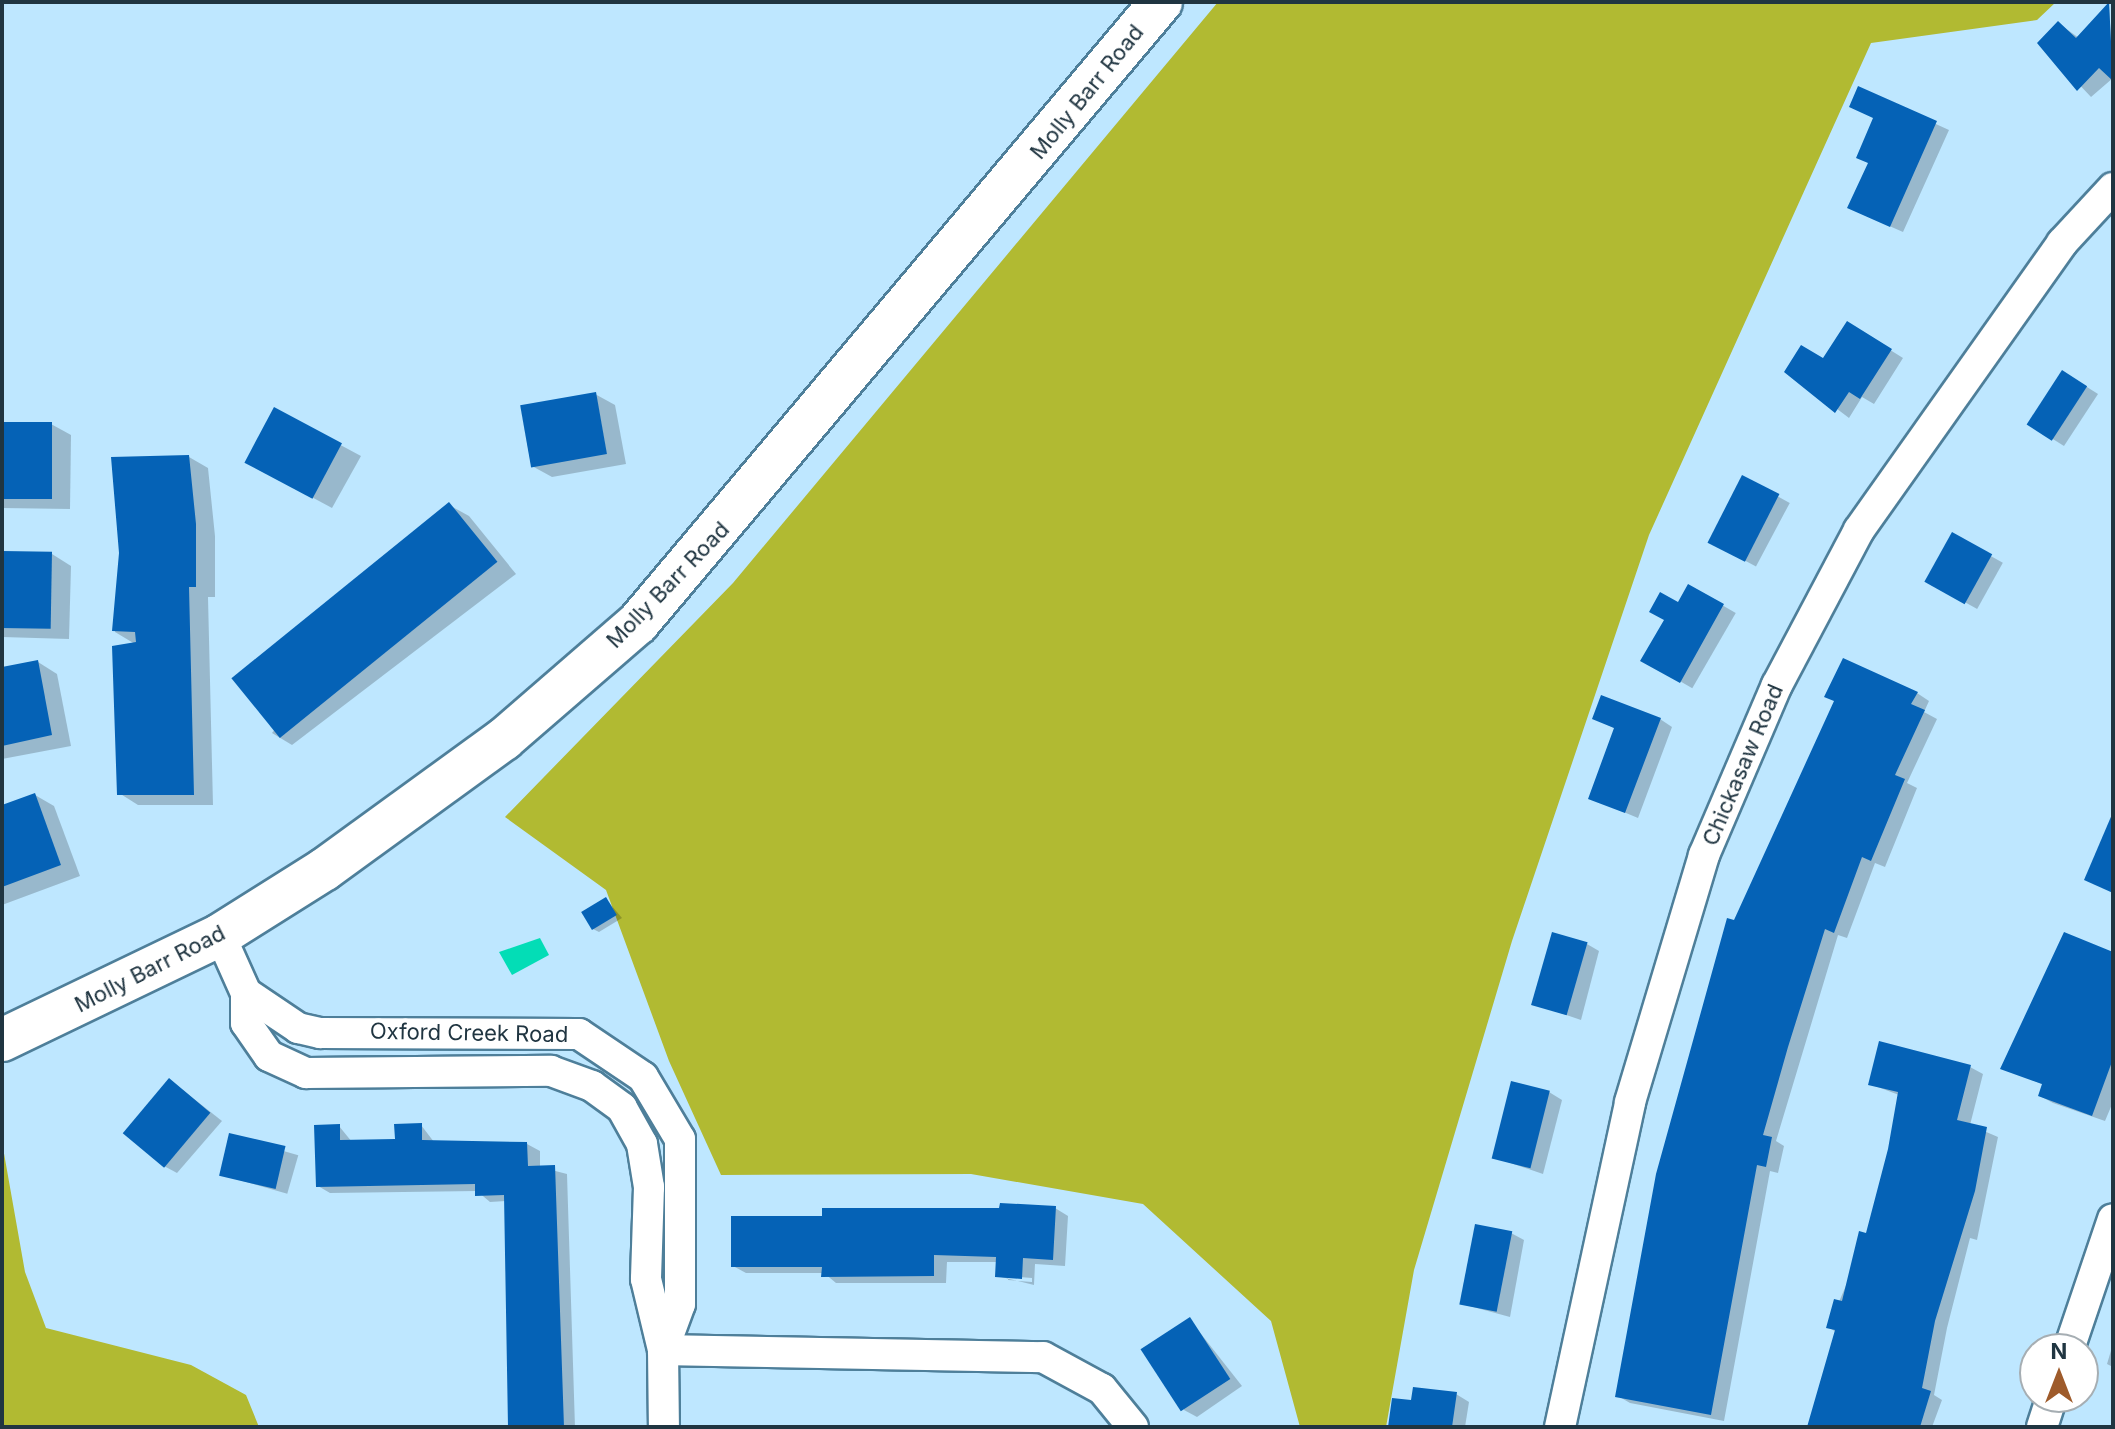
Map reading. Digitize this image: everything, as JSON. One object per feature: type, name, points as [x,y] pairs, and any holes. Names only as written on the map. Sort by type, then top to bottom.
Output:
[{"type":"main road","name":"Molly Barr Road","points":[[2,1040],[220,935],[504,739],[638,623],[1161,2]]},
{"type":"street","name":"Chickasaw Road","points":[[1566,1426],[1630,1102],[1704,855],[1777,685],[1859,530],[2062,243],[2113,188]]},
{"type":"street","name":"Oxford Creek Road","points":[[220,935],[246,993],[246,1023],[269,1056],[306,1073],[551,1071],[592,1086],[622,1108],[642,1144],[646,1279],[663,1350],[664,1427]]},
{"type":"street","name":"Oxford Creek Road","points":[[246,993],[298,1028],[320,1033],[579,1034],[643,1077],[680,1139],[680,1304],[663,1350]]},
{"type":"street","points":[[2074,1333],[2113,1221]]},
{"type":"street","points":[[663,1350],[1043,1357],[1102,1389],[1133,1427]]},
{"type":"shaded area","points":[[1218,2],[2056,2],[2037,20],[1871,43],[1649,535],[1512,941],[1414,1270],[1386,1427],[1300,1427],[1271,1321],[1143,1204],[971,1174],[721,1175],[669,1061],[606,890],[505,817],[733,583]]},
{"type":"shaded area","points":[[540,938],[549,955],[512,975],[499,952]]},
{"type":"shaded area","points":[[2,1142],[25,1272],[46,1328],[191,1365],[246,1395],[259,1427],[2,1427]]},
{"type":"building","points":[[2109,2],[2113,81],[2099,68],[2077,91],[2037,43],[2058,21],[2076,38]]},
{"type":"building","points":[[1858,86],[1937,121],[1890,227],[1847,208],[1868,163],[1856,158],[1873,118],[1849,107]]},
{"type":"building","points":[[1847,321],[1892,349],[1860,399],[1849,392],[1835,413],[1784,372],[1801,345],[1823,358]]},
{"type":"building","points":[[2062,370],[2087,386],[2052,441],[2027,425]]},
{"type":"building","points":[[596,392],[607,454],[531,467],[520,405]]},
{"type":"building","points":[[274,407],[342,443],[312,499],[244,463]]},
{"type":"building","points":[[2,422],[52,422],[52,499],[2,499]]},
{"type":"building","points":[[189,455],[196,524],[196,587],[189,587],[194,795],[117,795],[112,646],[136,642],[135,632],[112,631],[119,553],[111,457]]},
{"type":"building","points":[[1742,475],[1779,494],[1745,562],[1707,543]]},
{"type":"building","points":[[449,502],[497,562],[280,738],[231,678]]},
{"type":"building","points":[[1952,532],[1992,554],[1965,604],[1924,582]]},
{"type":"building","points":[[2,551],[52,552],[51,629],[2,628]]},
{"type":"building","points":[[1688,584],[1724,604],[1680,683],[1640,661],[1664,620],[1649,612],[1660,592],[1678,602]]},
{"type":"building","points":[[1843,658],[1918,692],[1911,704],[1925,710],[1895,775],[1905,779],[1871,861],[1862,857],[1834,933],[1825,929],[1788,1047],[1763,1135],[1772,1137],[1766,1167],[1757,1165],[1711,1415],[1615,1397],[1656,1174],[1727,918],[1734,920],[1834,701],[1824,697]]},
{"type":"building","points":[[38,660],[52,735],[2,746],[2,667]]},
{"type":"building","points":[[1601,695],[1661,718],[1625,813],[1588,799],[1614,728],[1592,719]]},
{"type":"building","points":[[35,793],[61,865],[2,887],[2,805]]},
{"type":"building","points":[[2113,812],[2113,893],[2084,880]]},
{"type":"building","points":[[606,897],[617,915],[592,930],[581,912]]},
{"type":"building","points":[[1552,932],[1588,942],[1567,1015],[1531,1005]]},
{"type":"building","points":[[2064,932],[2113,952],[2113,1059],[2092,1116],[2038,1096],[2042,1084],[2000,1069]]},
{"type":"building","points":[[1879,1041],[1971,1065],[1957,1120],[1987,1127],[1975,1191],[1935,1321],[1922,1388],[1931,1391],[1920,1427],[1807,1427],[1835,1330],[1826,1328],[1834,1299],[1842,1301],[1859,1231],[1866,1233],[1888,1149],[1898,1092],[1868,1085]]},
{"type":"building","points":[[169,1078],[210,1113],[164,1168],[123,1133]]},
{"type":"building","points":[[1511,1081],[1550,1091],[1530,1168],[1492,1159]]},
{"type":"building","points":[[422,1123],[422,1140],[527,1142],[528,1166],[555,1165],[564,1427],[508,1427],[504,1195],[475,1196],[475,1184],[316,1187],[314,1125],[340,1124],[340,1140],[395,1139],[394,1124]]},
{"type":"building","points":[[229,1133],[286,1146],[276,1189],[219,1176]]},
{"type":"building","points":[[1000,1203],[1056,1206],[1053,1260],[1023,1258],[1022,1279],[995,1277],[996,1257],[934,1255],[934,1276],[821,1277],[822,1267],[731,1267],[731,1216],[822,1216],[822,1208],[999,1208]]},
{"type":"building","points":[[1475,1224],[1512,1231],[1497,1312],[1459,1304]]},
{"type":"building","points":[[1190,1317],[1230,1379],[1181,1411],[1141,1349]]},
{"type":"building","points":[[1413,1387],[1457,1392],[1452,1427],[1388,1427],[1392,1398],[1411,1400]]}]
